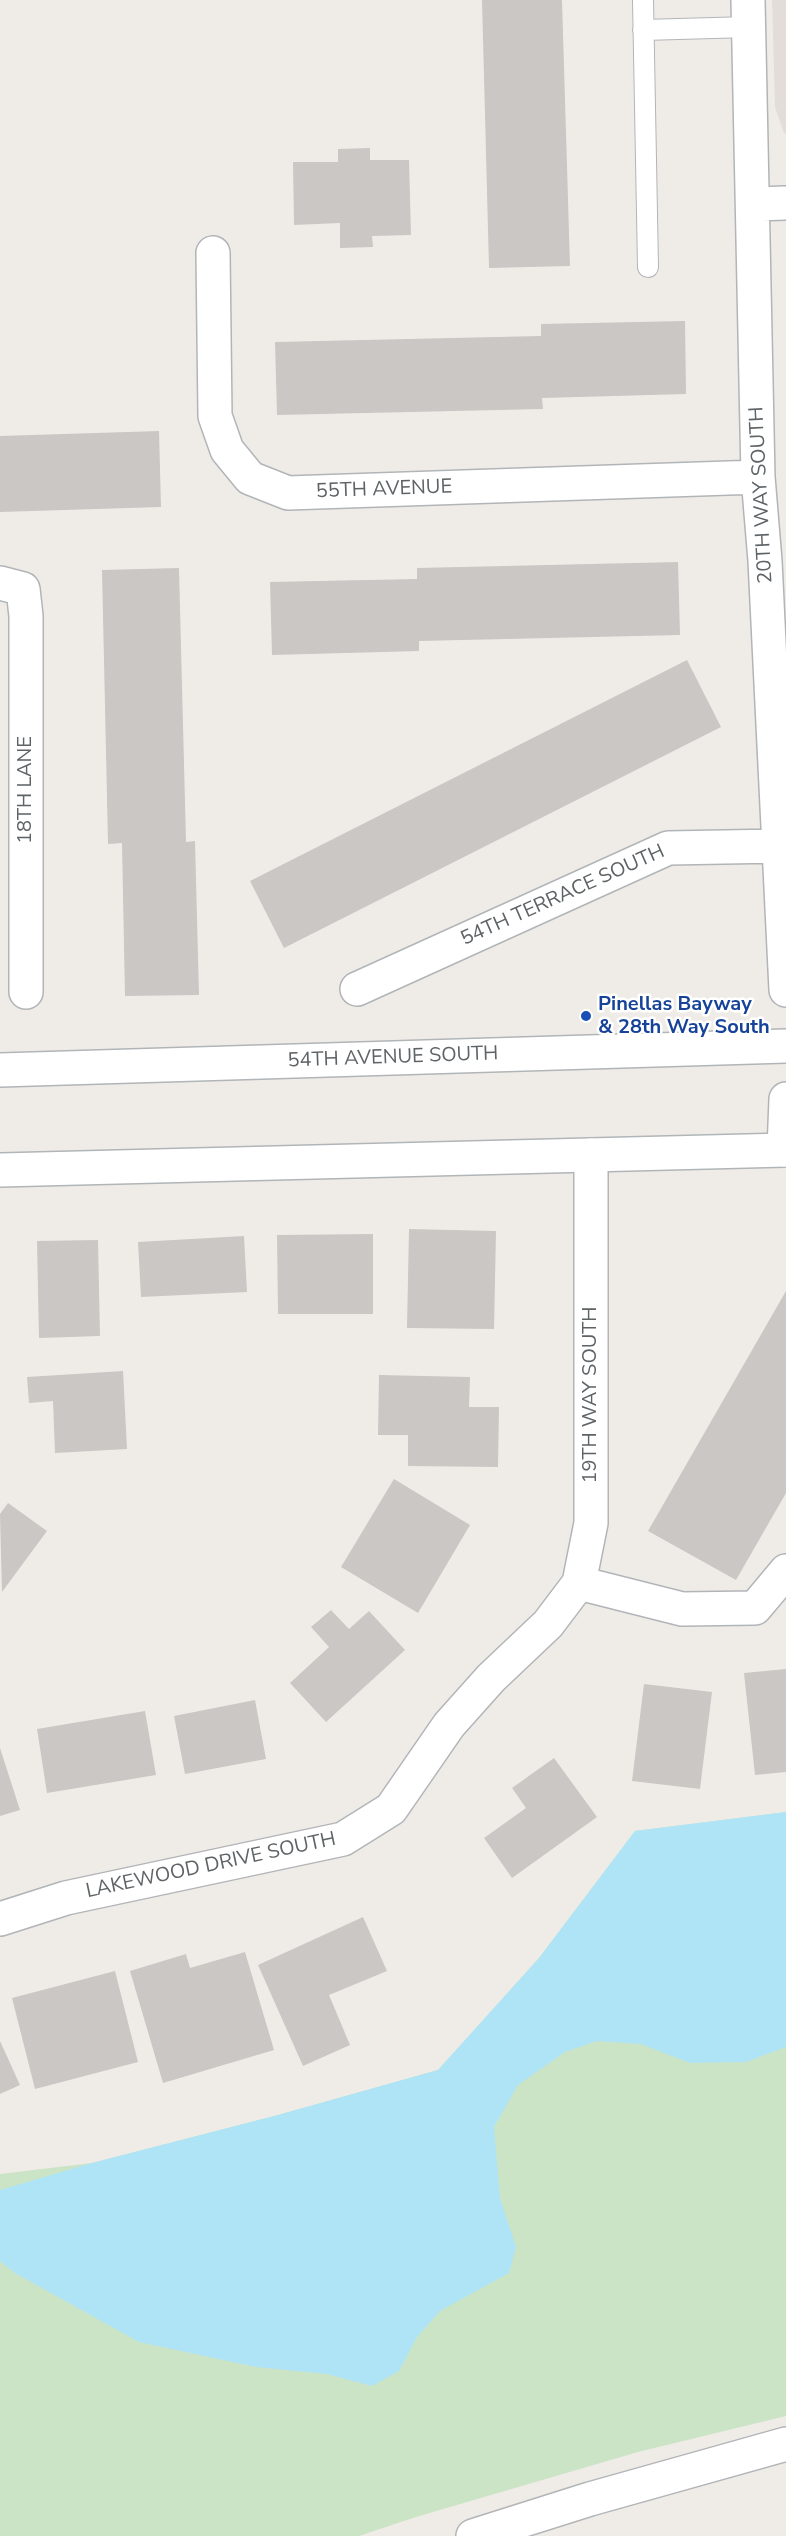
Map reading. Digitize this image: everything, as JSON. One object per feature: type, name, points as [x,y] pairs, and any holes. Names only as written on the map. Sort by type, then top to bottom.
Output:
[{"type":"street","name":"20TH WAY SOUTH","points":[[749,14],[758,477],[776,561],[780,846],[786,990]]},
{"type":"street","points":[[754,204],[786,203]]},
{"type":"street","name":"55TH AVENUE","points":[[213,253],[215,416],[227,450],[250,478],[288,493],[758,477]]},
{"type":"street","name":"18TH LANE","points":[[11,586],[26,616],[26,992]]},
{"type":"street","name":"54TH TERRACE SOUTH","points":[[357,989],[668,848],[780,846]]},
{"type":"street","name":"54TH AVENUE SOUTH","points":[[0,1070],[786,1046]]},
{"type":"street","points":[[0,1170],[785,1150],[786,1099]]},
{"type":"street","name":"19TH WAY SOUTH","points":[[548,1624],[579,1583],[591,1523],[591,1155]]},
{"type":"street","points":[[579,1583],[682,1609],[771,1607],[786,1571]]},
{"type":"street","name":"LAKEWOOD DRIVE SOUTH","points":[[0,1919],[66,1898],[343,1839],[391,1809],[449,1725],[491,1678],[548,1624]]},
{"type":"street","points":[[473,2536],[590,2499],[786,2444]]},
{"type":"lane","points":[[643,0],[648,267]]},
{"type":"lane","points":[[644,30],[749,14]]},
{"type":"shaded area","points":[[772,0],[786,0],[786,134],[775,107]]},
{"type":"green space","points":[[786,1812],[786,2416],[638,2452],[359,2536],[0,2536],[0,2174],[92,2163],[278,2115],[438,2070],[539,1958],[635,1831]]},
{"type":"water","points":[[786,1812],[786,2047],[746,2062],[690,2063],[641,2044],[597,2041],[565,2052],[518,2085],[494,2127],[500,2198],[516,2247],[509,2273],[440,2311],[417,2337],[399,2371],[372,2386],[327,2374],[256,2367],[139,2342],[15,2273],[0,2261],[0,2190],[438,2070],[539,1958],[635,1831]]},
{"type":"building","points":[[482,0],[562,0],[570,266],[489,268]]},
{"type":"building","points":[[370,148],[370,160],[409,160],[411,235],[372,236],[373,247],[340,248],[340,223],[294,225],[293,162],[338,162],[338,149]]},
{"type":"building","points":[[685,321],[686,394],[542,398],[543,409],[277,415],[275,342],[541,336],[541,324]]},
{"type":"building","points":[[159,431],[161,507],[0,512],[0,436]]},
{"type":"building","points":[[678,562],[680,635],[419,641],[419,651],[272,655],[270,582],[417,579],[417,568]]},
{"type":"building","points":[[179,568],[186,842],[195,841],[199,995],[125,996],[122,843],[108,844],[102,570]]},
{"type":"building","points":[[687,660],[721,727],[284,948],[250,881]]},
{"type":"building","points":[[409,1229],[496,1231],[494,1329],[407,1328]]},
{"type":"building","points":[[373,1234],[373,1314],[278,1314],[277,1235]]},
{"type":"building","points":[[244,1236],[247,1292],[141,1297],[138,1242]]},
{"type":"building","points":[[98,1240],[100,1336],[39,1338],[37,1241]]},
{"type":"building","points":[[786,1291],[786,1493],[736,1580],[648,1531]]},
{"type":"building","points":[[123,1371],[127,1449],[55,1453],[53,1401],[29,1403],[27,1377]]},
{"type":"building","points":[[379,1375],[470,1377],[469,1407],[499,1407],[498,1467],[408,1466],[408,1435],[378,1435]]},
{"type":"building","points":[[394,1479],[470,1525],[418,1613],[341,1567]]},
{"type":"building","points":[[8,1503],[47,1531],[2,1592],[0,1514]]},
{"type":"building","points":[[331,1610],[349,1629],[369,1611],[405,1650],[326,1722],[290,1683],[329,1647],[311,1627]]},
{"type":"building","points":[[786,1669],[786,1772],[755,1775],[744,1673]]},
{"type":"building","points":[[644,1684],[712,1692],[700,1789],[632,1781]]},
{"type":"building","points":[[255,1700],[266,1759],[185,1774],[174,1716]]},
{"type":"building","points":[[145,1711],[156,1775],[47,1793],[37,1729]]},
{"type":"building","points":[[0,1748],[20,1810],[0,1816]]},
{"type":"building","points":[[554,1758],[597,1817],[512,1878],[484,1838],[526,1808],[512,1788]]},
{"type":"building","points":[[363,1917],[387,1971],[329,1995],[350,2045],[303,2066],[258,1965]]},
{"type":"building","points":[[245,1952],[274,2050],[163,2083],[130,1971],[186,1954],[190,1968]]},
{"type":"building","points":[[115,1971],[138,2062],[35,2089],[12,1998]]},
{"type":"building","points":[[0,2041],[20,2085],[0,2094]]},
{"type":"place","name":"Pinellas Bayway & 28th Way South","points":[[586,1016]]}]
